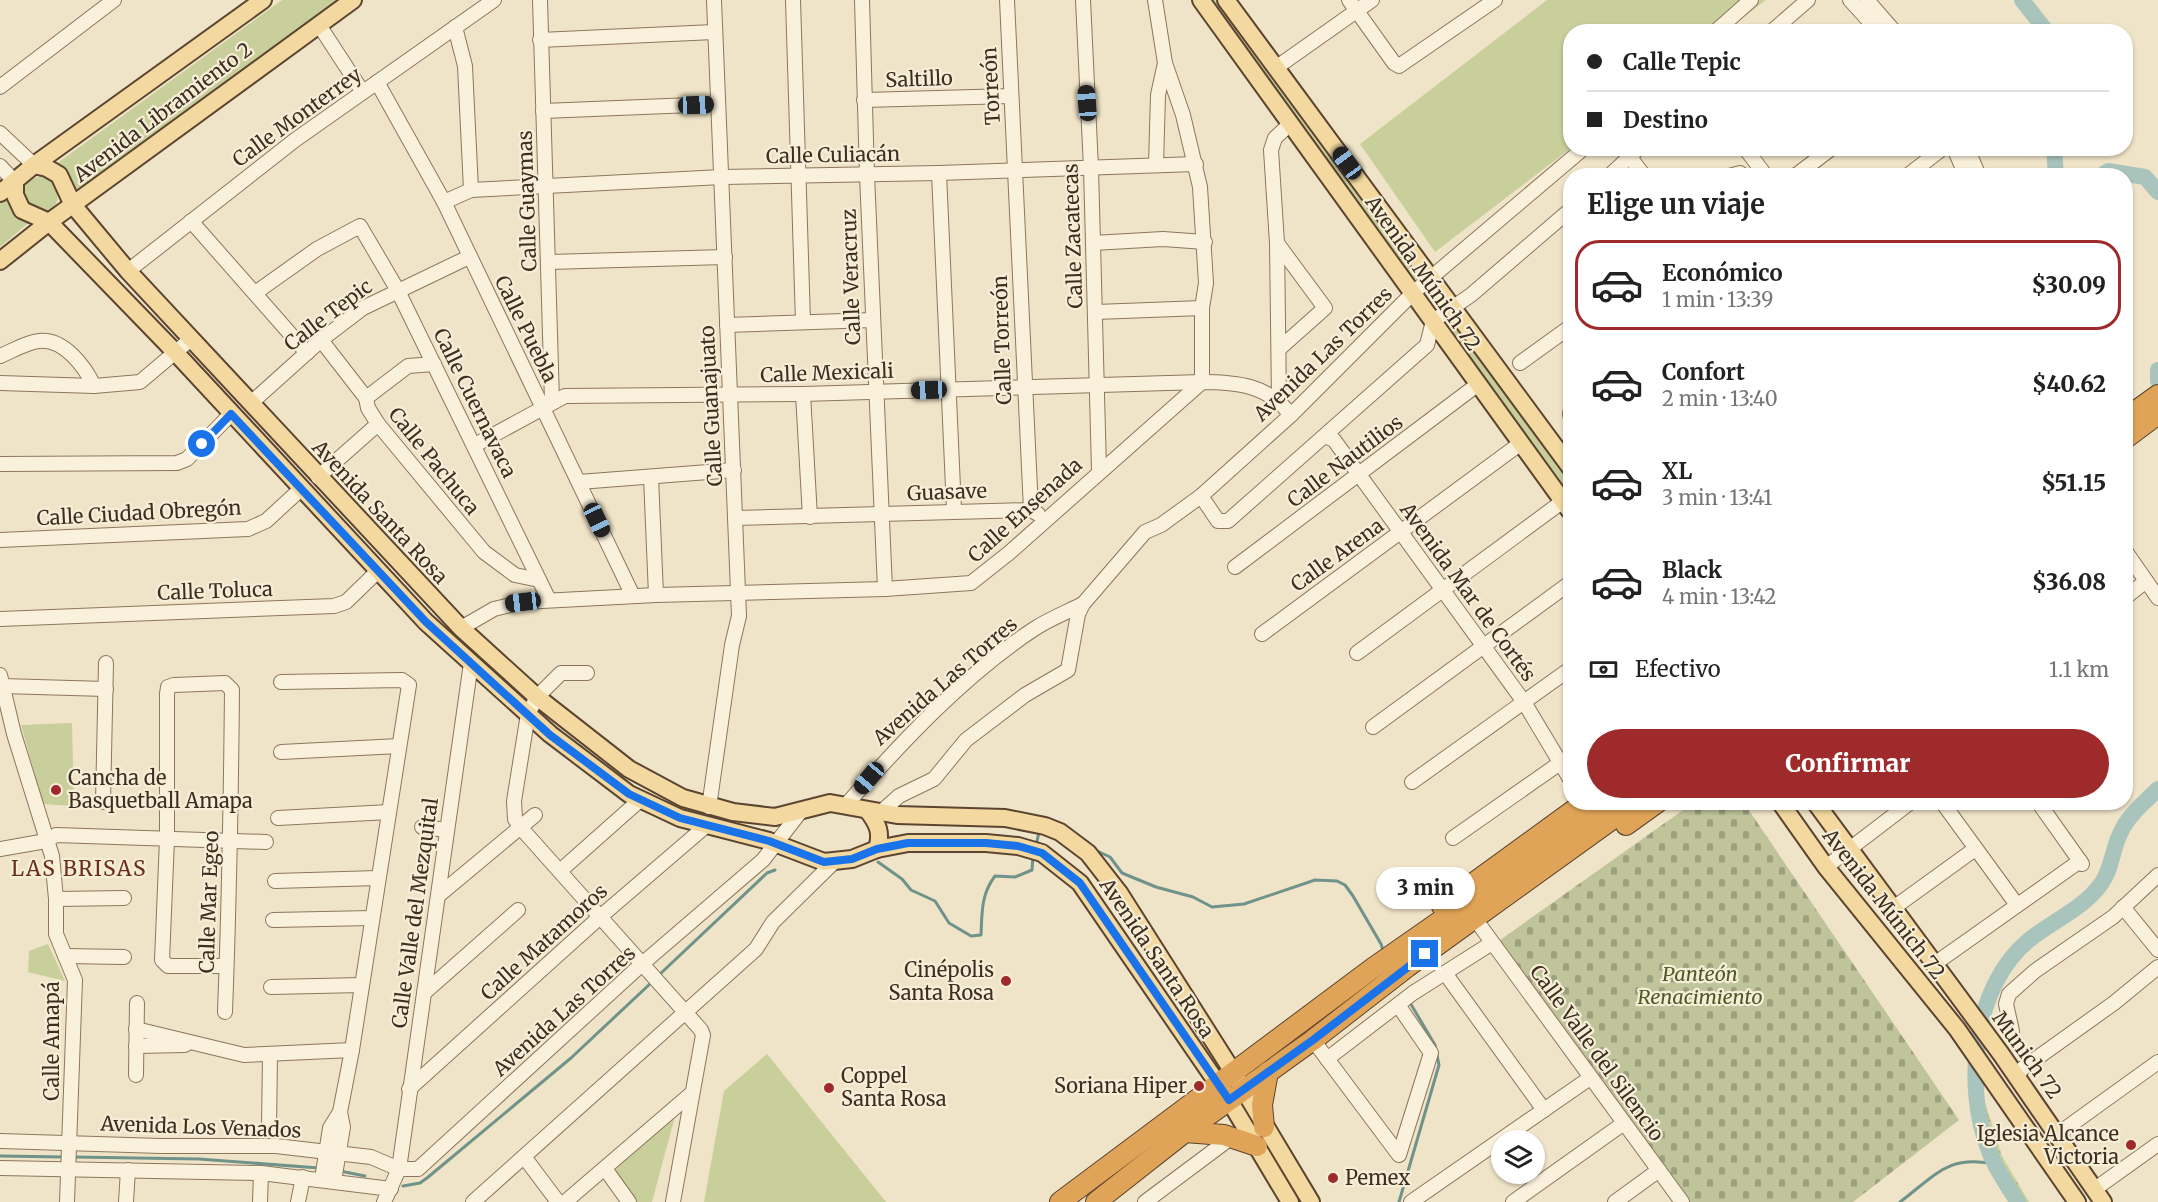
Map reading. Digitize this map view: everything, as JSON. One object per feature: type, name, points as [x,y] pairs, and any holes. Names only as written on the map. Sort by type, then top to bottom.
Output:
[{"type":"highway","points":[[2133,425],[2158,395]]},
{"type":"highway","points":[[2133,426],[2158,414]]},
{"type":"highway","points":[[1060,1202],[1231,1087],[1268,1072],[1313,1040],[1384,986],[1400,961],[1410,931],[1575,810]]},
{"type":"highway","points":[[1553,854],[1602,810]]},
{"type":"highway","points":[[1096,1202],[1185,1132],[1231,1087],[1373,968],[1400,961],[1553,854],[1623,810]]},
{"type":"highway","points":[[1400,961],[1424,967],[1487,935],[1648,810]]},
{"type":"highway","points":[[1264,1127],[1262,1105],[1268,1072]]},
{"type":"highway","points":[[1185,1132],[1232,1137],[1257,1146]]},
{"type":"main road","name":"Avenida Libramiento 2","points":[[0,193],[34,165],[263,0]]},
{"type":"main road","name":"Avenida Libramiento 2","points":[[0,261],[49,222],[353,0]]},
{"type":"main road","name":"Avenida Múnich 72","points":[[1201,0],[1414,292],[1477,385],[1563,497]]},
{"type":"main road","name":"Avenida Múnich 72","points":[[1226,0],[1563,457]]},
{"type":"main road","name":"Avenida Santa Rosa","points":[[34,165],[47,168],[59,175],[74,205],[128,271],[461,628],[537,697],[630,769],[663,789],[709,807],[763,817],[801,811],[830,803],[874,812],[1005,818],[1045,826],[1088,853],[1120,894],[1231,1087],[1257,1146],[1290,1202]]},
{"type":"main road","name":"Avenida Santa Rosa","points":[[15,182],[15,195],[22,210],[49,222],[175,352],[426,622],[592,768],[640,800],[680,818],[777,843],[814,860],[834,862],[852,859],[877,849],[908,843],[986,843],[1018,846],[1042,853],[1059,864],[1080,883],[1231,1087],[1264,1127],[1311,1202]]},
{"type":"main road","name":"Avenida Múnich 72","points":[[1786,810],[1826,867],[1957,1029],[2077,1202]]},
{"type":"main road","name":"Avenida Múnich 72","points":[[1821,810],[1933,965],[1956,993]]},
{"type":"main road","points":[[874,812],[880,833],[877,849]]},
{"type":"main road","name":"Munich 72","points":[[1956,993],[2099,1195]]},
{"type":"street","points":[[0,87],[114,0]]},
{"type":"street","name":"Calle Monterrey","points":[[128,271],[363,91],[494,0]]},
{"type":"street","name":"Calle Guaymas","points":[[540,0],[549,262],[547,404]]},
{"type":"street","name":"Calle Guanajuato","points":[[709,807],[732,645],[739,616],[714,0]]},
{"type":"street","points":[[793,0],[803,321]]},
{"type":"street","name":"Calle Veracruz","points":[[862,0],[864,100],[885,589]]},
{"type":"street","name":"Torreón","points":[[1007,0],[1015,170]]},
{"type":"street","name":"Calle Zacatecas","points":[[1083,0],[1096,312],[1099,470]]},
{"type":"street","points":[[1155,0],[1165,63],[1183,115],[1196,164],[1205,242],[1206,283],[1202,308],[1202,382]]},
{"type":"street","points":[[1277,67],[1353,5],[1372,0]]},
{"type":"street","points":[[1353,5],[1394,63],[1399,66],[1495,0]]},
{"type":"street","points":[[1724,24],[1750,0]]},
{"type":"street","points":[[1780,24],[1808,0]]},
{"type":"street","points":[[1850,0],[1880,24]]},
{"type":"street","points":[[1867,0],[1883,24]]},
{"type":"street","points":[[318,25],[363,91]]},
{"type":"street","points":[[455,27],[461,46],[466,82],[471,190]]},
{"type":"street","points":[[540,40],[714,33]]},
{"type":"street","points":[[1156,165],[1158,95],[1165,63]]},
{"type":"street","name":"Calle Puebla","points":[[377,82],[444,202],[469,257],[547,404],[579,482],[633,596]]},
{"type":"street","name":"Saltillo","points":[[864,100],[1011,96]]},
{"type":"street","points":[[543,111],[717,104]]},
{"type":"street","points":[[1279,400],[1277,243],[1271,150],[1275,138],[1290,124]]},
{"type":"street","name":"Avenida Santa Rosa","points":[[0,133],[34,165]]},
{"type":"street","name":"Avenida Las Torres","points":[[874,812],[899,796],[934,779],[966,740],[1024,695],[1068,670],[1078,614],[1083,604],[1145,532],[1161,525],[1202,496],[1291,415],[1414,292],[1575,156]]},
{"type":"street","points":[[1618,168],[1631,156]]},
{"type":"street","points":[[1806,168],[1821,156]]},
{"type":"street","points":[[1917,168],[1933,156]]},
{"type":"street","name":"Calle Culiacán","points":[[444,202],[471,190],[546,184],[1196,164]]},
{"type":"street","name":"Avenida Santa Rosa","points":[[0,166],[15,182]]},
{"type":"street","name":"Calle Torreón","points":[[1015,170],[1023,387],[1031,510]]},
{"type":"street","points":[[939,173],[954,510]]},
{"type":"street","points":[[1202,496],[1218,521],[1228,521],[1427,345],[1433,321],[1454,309],[1563,216]]},
{"type":"street","points":[[191,221],[307,353]]},
{"type":"street","name":"Calle Cuernavaca","points":[[255,293],[317,249],[360,226],[397,289],[549,600]]},
{"type":"street","points":[[1093,243],[1163,239],[1205,242]]},
{"type":"street","points":[[1277,243],[1324,303],[1325,308],[1280,348]]},
{"type":"street","name":"Calle Tepic","points":[[251,403],[321,340],[363,308],[397,289],[405,288],[469,257]]},
{"type":"street","points":[[549,262],[725,257]]},
{"type":"street","points":[[1096,312],[1202,308]]},
{"type":"street","points":[[727,325],[873,320]]},
{"type":"street","points":[[1520,363],[1563,332]]},
{"type":"street","points":[[0,383],[94,386],[140,382],[191,339]]},
{"type":"street","name":"Calle Pachuca","points":[[321,340],[366,398],[368,408],[378,424],[484,552],[515,575],[539,580]]},
{"type":"street","points":[[0,356],[38,341],[50,341],[63,348],[87,371],[94,386]]},
{"type":"street","points":[[366,398],[408,366],[434,364]]},
{"type":"street","name":"Calle Ensenada","points":[[461,628],[482,614],[507,604],[549,600],[656,594],[885,589],[971,583],[1202,382]]},
{"type":"street","name":"Calle Mexicali","points":[[475,445],[565,396],[803,394],[1235,382],[1279,400],[1291,415]]},
{"type":"street","name":"Calle Nautilios","points":[[1234,567],[1477,385]]},
{"type":"street","points":[[803,394],[810,517]]},
{"type":"street","points":[[0,464],[177,463],[187,459],[231,414]]},
{"type":"street","points":[[318,477],[378,424]]},
{"type":"street","name":"Avenida Mar de Cortés","points":[[1324,435],[1334,440],[1563,757]]},
{"type":"street","name":"Calle Arena","points":[[1262,634],[1521,443]]},
{"type":"street","points":[[579,482],[734,470]]},
{"type":"street","points":[[651,477],[656,594]]},
{"type":"street","name":"Calle Ciudad Obregón","points":[[0,540],[248,529],[266,521],[302,488]]},
{"type":"street","points":[[1357,653],[1563,506]]},
{"type":"street","name":"Guasave","points":[[736,518],[954,510],[1031,510]]},
{"type":"street","points":[[1031,510],[1046,519]]},
{"type":"street","points":[[2133,562],[2158,598]]},
{"type":"street","name":"Calle Toluca","points":[[0,619],[334,606],[346,602],[378,571]]},
{"type":"street","points":[[2133,591],[2146,581]]},
{"type":"street","points":[[1373,728],[1563,588]]},
{"type":"street","name":"Avenida Las Torres","points":[[846,805],[883,761],[972,678],[1035,629],[1083,604]]},
{"type":"street","points":[[103,802],[106,663]]},
{"type":"street","name":"Calle Valle del Mezquital","points":[[399,1169],[471,663]]},
{"type":"street","points":[[587,673],[561,673],[537,697],[528,714],[514,801],[515,819],[703,1035],[673,1202]]},
{"type":"street","points":[[1413,782],[1563,674]]},
{"type":"street","points":[[1,680],[106,689]]},
{"type":"street","name":"Calle Amapá","points":[[1,680],[54,870],[55,931],[75,980],[67,1202]]},
{"type":"street","points":[[281,682],[406,682],[409,685],[362,985],[339,1112],[342,1127],[330,1166]]},
{"type":"street","name":"Calle Mar Egeo","points":[[166,839],[168,687],[229,685],[232,690],[231,842],[225,1012]]},
{"type":"street","points":[[281,752],[399,746]]},
{"type":"street","points":[[1453,838],[1563,761]]},
{"type":"street","points":[[560,871],[640,800]]},
{"type":"street","points":[[1826,867],[1900,810]]},
{"type":"street","points":[[1948,810],[2017,905]]},
{"type":"street","points":[[1933,965],[2081,862],[2044,810]]},
{"type":"street","points":[[777,843],[801,811]]},
{"type":"street","points":[[278,818],[389,812]]},
{"type":"street","points":[[439,896],[535,815]]},
{"type":"street","name":"Calle Matamoros","points":[[409,1089],[600,917],[707,825]]},
{"type":"street","points":[[422,827],[447,830]]},
{"type":"street","points":[[0,849],[46,841],[56,836],[266,842]]},
{"type":"street","points":[[166,839],[162,960],[168,966],[226,966]]},
{"type":"street","name":"Avenida Las Torres","points":[[399,1169],[418,1169],[650,974],[777,843]]},
{"type":"street","points":[[1892,909],[1975,849]]},
{"type":"street","points":[[478,1200],[756,949],[773,922],[834,862]]},
{"type":"street","points":[[2012,1030],[2006,1004],[2009,994],[2036,970],[2123,907],[2158,875]]},
{"type":"street","points":[[275,881],[378,878]]},
{"type":"street","points":[[56,899],[124,898]]},
{"type":"street","points":[[2123,907],[2158,950]]},
{"type":"street","points":[[424,993],[518,910]]},
{"type":"street","points":[[273,920],[372,918]]},
{"type":"street","points":[[1327,1059],[1445,973],[1487,935]]},
{"type":"street","name":"Calle Valle del Silencio","points":[[1487,935],[1682,1202]]},
{"type":"street","points":[[65,956],[124,957]]},
{"type":"street","points":[[2016,1077],[2024,1068],[2114,1003],[2158,967]]},
{"type":"street","points":[[1445,973],[1544,1110]]},
{"type":"street","points":[[271,987],[362,985]]},
{"type":"street","points":[[1313,1040],[1398,1155],[1401,1154],[1431,1053],[1405,1000]]},
{"type":"street","points":[[136,1075],[137,1003]]},
{"type":"street","points":[[136,1029],[240,1055],[351,1050]]},
{"type":"street","points":[[136,1046],[176,1047],[193,1043]]},
{"type":"street","points":[[269,1129],[270,1054]]},
{"type":"street","points":[[2058,1134],[2158,1062]]},
{"type":"street","points":[[1411,1202],[1590,1078]]},
{"type":"street","points":[[565,1202],[606,1170],[692,1094]]},
{"type":"street","points":[[1513,1202],[1624,1123]]},
{"type":"street","points":[[1145,1202],[1232,1137]]},
{"type":"street","name":"Avenida Los Venados","points":[[0,1141],[70,1155],[128,1170],[261,1173],[303,1177],[330,1166],[370,1157],[399,1169]]},
{"type":"street","points":[[2099,1195],[2158,1144]]},
{"type":"street","name":"Avenida Los Venados","points":[[0,1168],[70,1155],[161,1146],[276,1146],[391,1189]]},
{"type":"street","points":[[525,1158],[558,1202]]},
{"type":"street","points":[[384,1202],[399,1169]]},
{"type":"street","points":[[126,1202],[128,1170]]},
{"type":"street","points":[[606,1170],[629,1202]]},
{"type":"street","points":[[1615,1202],[1659,1170]]},
{"type":"street","points":[[260,1202],[261,1173]]},
{"type":"street","points":[[298,1202],[303,1177]]},
{"type":"green space","points":[[282,0],[348,0],[76,195],[52,167]]},
{"type":"green space","points":[[1201,0],[1215,0],[1237,28],[1419,271],[1417,279],[1412,280]]},
{"type":"green space","points":[[1547,0],[1766,0],[1734,24],[1563,24],[1563,154],[1435,252],[1360,144]]},
{"type":"green space","points":[[40,177],[53,182],[58,195],[53,208],[40,213],[27,208],[22,195],[27,182]]},
{"type":"green space","points":[[8,197],[32,220],[0,247],[0,203]]},
{"type":"green space","points":[[1449,318],[1563,475],[1563,491],[1439,320]]},
{"type":"green space","points":[[72,723],[74,806],[43,804],[21,725]]},
{"type":"green space","name":"Panteón Renacimiento","points":[[1683,810],[1749,810],[1959,1120],[1853,1202],[1686,1202],[1496,943]]},
{"type":"green space","points":[[48,944],[65,981],[28,972],[29,951]]},
{"type":"green space","points":[[1981,1020],[1985,1059],[1984,1099],[2002,1156],[2029,1202],[2008,1202],[1989,1171],[1977,1139],[1970,1096],[1968,1054]]},
{"type":"green space","points":[[767,1054],[886,1202],[704,1202],[724,1091]]},
{"type":"green space","points":[[677,1109],[652,1202],[631,1202],[609,1176]]},
{"type":"waterway","points":[[2022,0],[2041,24]]},
{"type":"waterway","points":[[2055,156],[2055,168]]},
{"type":"waterway","points":[[2133,175],[2145,177],[2158,192]]},
{"type":"waterway","points":[[2158,370],[2158,381]]},
{"type":"waterway","points":[[2018,1202],[1989,1151],[1976,1097],[1975,1067],[1978,1038],[1985,1010],[1995,983],[2010,960],[2029,940],[2094,893],[2107,872],[2123,827],[2158,789]]},
{"type":"waterway","points":[[1036,846],[1039,832],[1041,832]]},
{"type":"waterway","points":[[1095,850],[1110,857],[1122,873],[1156,887],[1193,897],[1212,907],[1244,904],[1315,880],[1337,881],[1345,885],[1353,896],[1384,953]]},
{"type":"waterway","points":[[878,862],[902,879],[911,890],[935,901],[949,923],[971,936],[981,935],[985,897],[995,876],[1015,877],[1032,870],[1033,855]]},
{"type":"waterway","points":[[659,975],[767,873],[775,870]]},
{"type":"waterway","points":[[403,1186],[420,1183],[427,1178],[571,1058],[652,982]]},
{"type":"waterway","points":[[1399,1202],[1439,1065],[1435,1045],[1409,1001]]},
{"type":"waterway","points":[[0,1156],[64,1157]]},
{"type":"waterway","points":[[74,1157],[199,1159],[319,1168]]},
{"type":"waterway","points":[[1900,1202],[1934,1175],[1955,1164],[1981,1162],[1997,1165]]},
{"type":"waterway","points":[[340,1171],[365,1176]]},
{"type":"place","name":"Cancha de Basquetball Amapa","points":[[56,790]]},
{"type":"place","name":"Cinépolis Santa Rosa","points":[[1006,981]]},
{"type":"place","name":"Soriana Hiper","points":[[1199,1086]]},
{"type":"place","name":"Coppel Santa Rosa","points":[[829,1088]]},
{"type":"place","name":"Iglesia Alcance Victoria","points":[[2131,1145]]},
{"type":"place","name":"Pemex","points":[[1333,1178]]},
{"type":"district","name":"LAS BRISAS","points":[[79,869]]},
{"type":"route","points":[[202,444],[231,414],[426,622],[550,735],[592,768],[640,800],[680,818],[777,843],[814,860],[824,862],[852,859],[877,849],[908,843],[986,843],[1018,846],[1042,853],[1059,864],[1080,883],[1229,1100],[1313,1040],[1425,954]]}]
